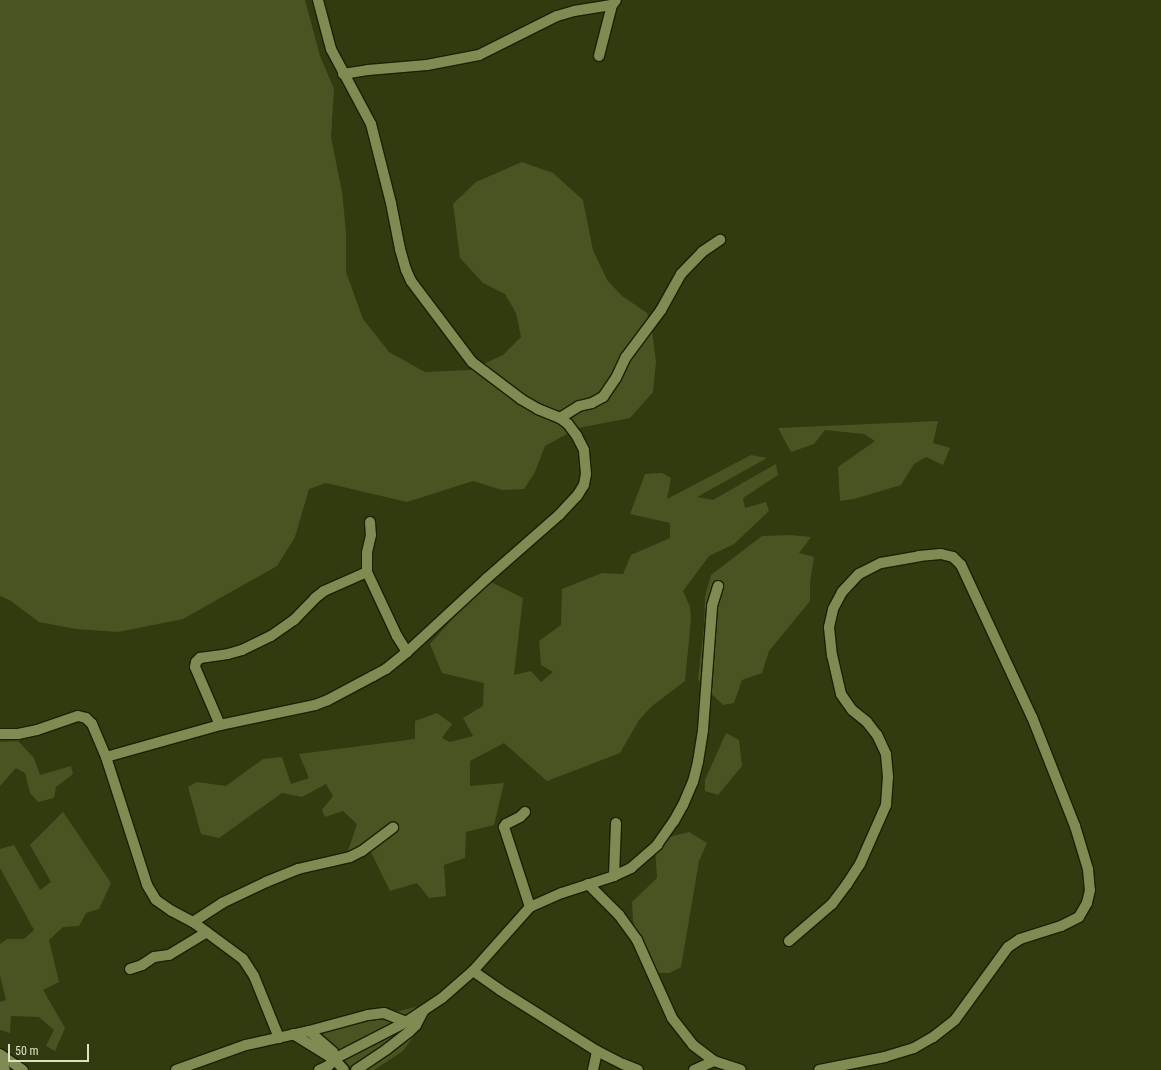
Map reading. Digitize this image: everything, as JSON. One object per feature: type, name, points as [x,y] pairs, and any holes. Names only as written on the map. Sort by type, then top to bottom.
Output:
[{"type":"street","points":[[106,757],[220,725],[303,708],[328,700],[386,669],[407,652],[559,515],[577,496],[584,485],[586,474],[584,450],[577,436],[568,424],[560,418],[538,409],[521,399],[472,362],[411,280],[406,270],[400,249],[391,203],[371,124],[331,49],[318,0]]},
{"type":"street","points":[[343,74],[368,70],[427,66],[480,55],[557,16],[614,3],[599,56]]},
{"type":"street","points":[[560,418],[579,406],[592,403],[603,397],[616,378],[626,357],[661,310],[681,274],[691,261],[720,240]]},
{"type":"street","points":[[370,522],[371,535],[367,553],[367,572],[397,636],[407,652]]},
{"type":"street","points":[[789,940],[832,904],[847,884],[860,864],[886,805],[888,777],[886,754],[877,735],[867,722],[852,710],[841,694],[832,656],[829,626],[833,609],[842,592],[859,574],[881,563],[919,556],[941,554],[953,557],[961,565],[1032,717],[1072,819],[1088,869],[1090,890],[1087,903],[1079,917],[1061,926],[1020,939],[1008,947],[955,1020],[933,1037],[914,1048],[885,1057],[819,1070]]},
{"type":"street","points":[[220,725],[195,667],[196,662],[200,658],[228,654],[242,650],[271,636],[294,620],[315,598],[324,591],[367,572]]},
{"type":"street","points":[[319,1070],[406,1022],[457,986],[474,971],[530,907],[548,898],[614,876],[631,868],[657,845],[674,821],[693,782],[703,730],[712,606],[718,586]]},
{"type":"street","points":[[0,734],[18,734],[36,730],[78,716],[86,718],[92,724],[106,757],[147,885],[156,900],[172,911],[193,922],[243,959],[249,967],[280,1038]]},
{"type":"street","points":[[524,812],[520,817],[506,824],[504,827],[530,907]]},
{"type":"street","points":[[614,876],[616,823]]},
{"type":"street","points":[[193,922],[222,904],[266,882],[298,869],[350,857],[362,851],[393,828]]},
{"type":"street","points":[[588,884],[619,915],[637,940],[672,1018],[693,1045],[714,1061],[740,1070]]},
{"type":"street","points":[[130,969],[142,965],[154,957],[169,955],[207,932]]},
{"type":"street","points":[[474,971],[500,990],[597,1051],[622,1064],[638,1070]]},
{"type":"street","points":[[356,1070],[387,1050],[409,1032],[416,1025],[424,1010]]},
{"type":"street","points":[[176,1070],[246,1045],[309,1031],[377,1013],[389,1014],[406,1022]]},
{"type":"street","points":[[309,1031],[337,1059],[344,1070]]},
{"type":"street","points":[[293,1034],[337,1059]]},
{"type":"street","points":[[593,1070],[597,1051]]},
{"type":"street","points":[[0,1054],[23,1070]]},
{"type":"street","points":[[694,1070],[714,1061]]},
{"type":"street","points":[[0,1062],[6,1070]]},
{"type":"green space","points":[[0,0],[305,0],[320,56],[334,89],[331,137],[342,192],[346,231],[346,272],[363,319],[389,352],[425,372],[470,370],[503,355],[521,337],[516,313],[505,294],[483,283],[460,258],[453,204],[476,182],[522,162],[553,173],[583,200],[593,250],[607,280],[622,296],[647,313],[652,331],[656,362],[653,392],[630,418],[578,428],[545,446],[535,472],[524,489],[502,490],[473,481],[407,502],[326,483],[309,489],[295,537],[277,566],[183,619],[118,632],[76,629],[39,622],[11,601],[0,596]]},
{"type":"green space","points":[[938,421],[933,443],[950,448],[943,465],[926,457],[914,464],[901,485],[854,499],[840,501],[838,467],[875,441],[864,434],[825,430],[814,444],[791,452],[778,428]]},
{"type":"green space","points":[[751,455],[767,458],[697,497],[713,500],[776,464],[778,475],[743,498],[745,508],[766,502],[769,511],[734,544],[709,556],[683,591],[690,607],[691,619],[685,681],[652,706],[639,720],[620,753],[547,781],[504,743],[470,761],[470,786],[504,783],[494,825],[466,832],[465,858],[444,865],[446,896],[429,898],[417,883],[390,891],[368,846],[347,854],[357,824],[343,811],[325,817],[322,810],[333,796],[326,784],[302,797],[282,793],[219,838],[201,834],[188,787],[197,782],[226,786],[263,759],[282,757],[291,784],[309,778],[299,754],[415,739],[415,721],[437,713],[452,724],[442,738],[450,742],[473,736],[463,718],[483,706],[484,683],[442,673],[430,644],[487,580],[523,598],[514,675],[531,671],[541,682],[553,672],[541,665],[539,641],[561,625],[562,589],[602,573],[623,574],[631,555],[670,538],[670,523],[630,514],[645,474],[662,473],[671,478],[667,499]]},
{"type":"green space","points":[[790,535],[811,537],[799,553],[814,557],[810,582],[810,601],[769,651],[762,673],[742,680],[734,703],[723,705],[698,680],[704,626],[705,597],[711,575],[762,536]]},
{"type":"green space","points":[[726,733],[739,740],[742,766],[718,795],[705,791],[705,780]]},
{"type":"green space","points":[[18,741],[34,758],[40,775],[71,766],[73,774],[56,787],[54,798],[38,802],[30,793],[25,773],[16,768],[0,786],[0,742]]},
{"type":"green space","points":[[63,812],[111,883],[99,909],[86,913],[79,926],[63,927],[49,940],[59,982],[43,990],[65,1028],[55,1051],[46,1046],[54,1030],[39,1017],[11,1016],[10,1033],[0,1030],[0,1002],[6,1000],[0,976],[0,944],[7,939],[24,939],[34,930],[0,868],[0,849],[14,845],[40,890],[51,882],[30,845]]},
{"type":"green space","points":[[689,832],[707,843],[699,861],[681,967],[670,973],[656,973],[644,955],[633,921],[632,902],[657,878],[655,845],[673,836]]},
{"type":"green space","points":[[438,1002],[403,1051],[374,1070],[353,1070],[323,1035],[321,1029]]}]
